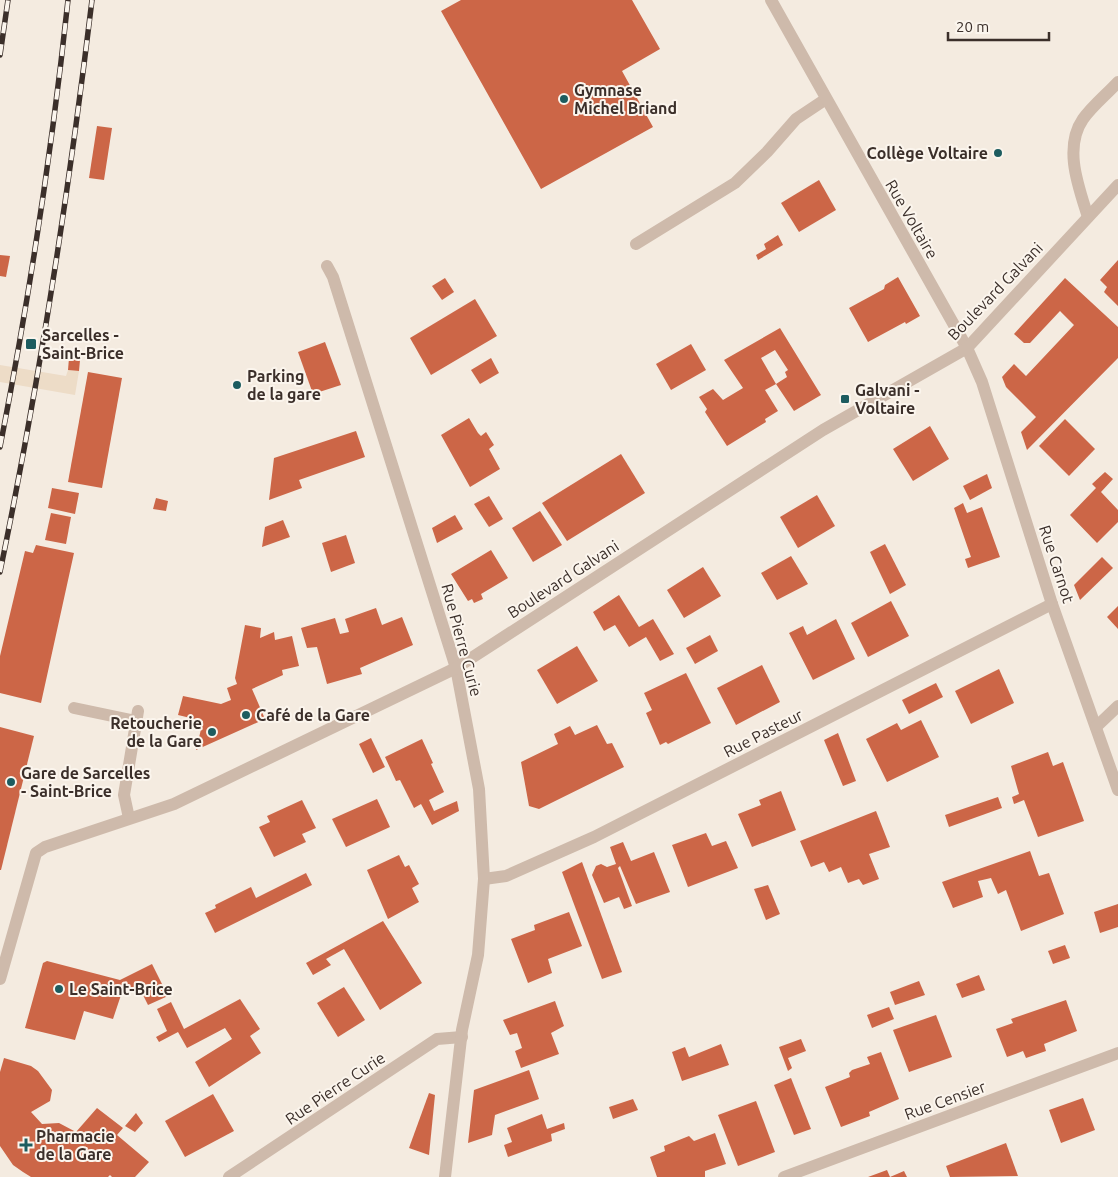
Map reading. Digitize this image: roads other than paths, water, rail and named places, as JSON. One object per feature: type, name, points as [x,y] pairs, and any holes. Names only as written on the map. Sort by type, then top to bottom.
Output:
[{"type":"street","name":"Rue Voltaire","points":[[771,0],[967,348]]},
{"type":"street","points":[[1088,217],[1076,179],[1074,152],[1076,134],[1083,119],[1118,82]]},
{"type":"street","points":[[636,244],[735,183],[767,152],[796,119],[826,99]]},
{"type":"street","name":"Boulevard Galvani","points":[[0,979],[36,853],[46,847],[174,804],[456,668],[823,430],[967,348],[1118,185]]},
{"type":"street","name":"Rue Pierre Curie","points":[[327,266],[333,277],[456,668],[480,789],[484,879],[478,955],[462,1036],[445,1177]]},
{"type":"street","name":"Rue Carnot","points":[[967,348],[982,382],[1052,604],[1118,790]]},
{"type":"street","name":"Rue Pasteur","points":[[484,879],[506,876],[594,837],[1052,604]]},
{"type":"street","points":[[1096,728],[1118,706]]},
{"type":"street","points":[[74,708],[137,716],[124,795],[129,818]]},
{"type":"street","name":"Rue Pierre Curie","points":[[229,1177],[437,1039],[462,1036]]},
{"type":"street","name":"Rue Censier","points":[[784,1177],[1118,1053]]},
{"type":"railway","points":[[0,55],[8,0]]},
{"type":"railway","points":[[0,447],[21,336],[39,224],[68,0]]},
{"type":"railway","points":[[0,572],[28,430],[52,287],[92,0]]},
{"type":"place","name":"Gymnase Michel Briand","points":[[564,99]]},
{"type":"place","name":"Collège Voltaire","points":[[998,153]]},
{"type":"place","name":"Sarcelles - Saint-Brice","points":[[31,344]]},
{"type":"place","name":"Parking de la gare","points":[[237,385]]},
{"type":"place","name":"Galvani - Voltaire","points":[[845,399]]},
{"type":"place","name":"Café de la Gare","points":[[246,715]]},
{"type":"place","name":"Retoucherie de la Gare","points":[[212,732]]},
{"type":"place","name":"Gare de Sarcelles - Saint-Brice","points":[[11,782]]},
{"type":"place","name":"Le Saint-Brice","points":[[59,989]]},
{"type":"place","name":"Pharmacie de la Gare","points":[[26,1145]]}]
